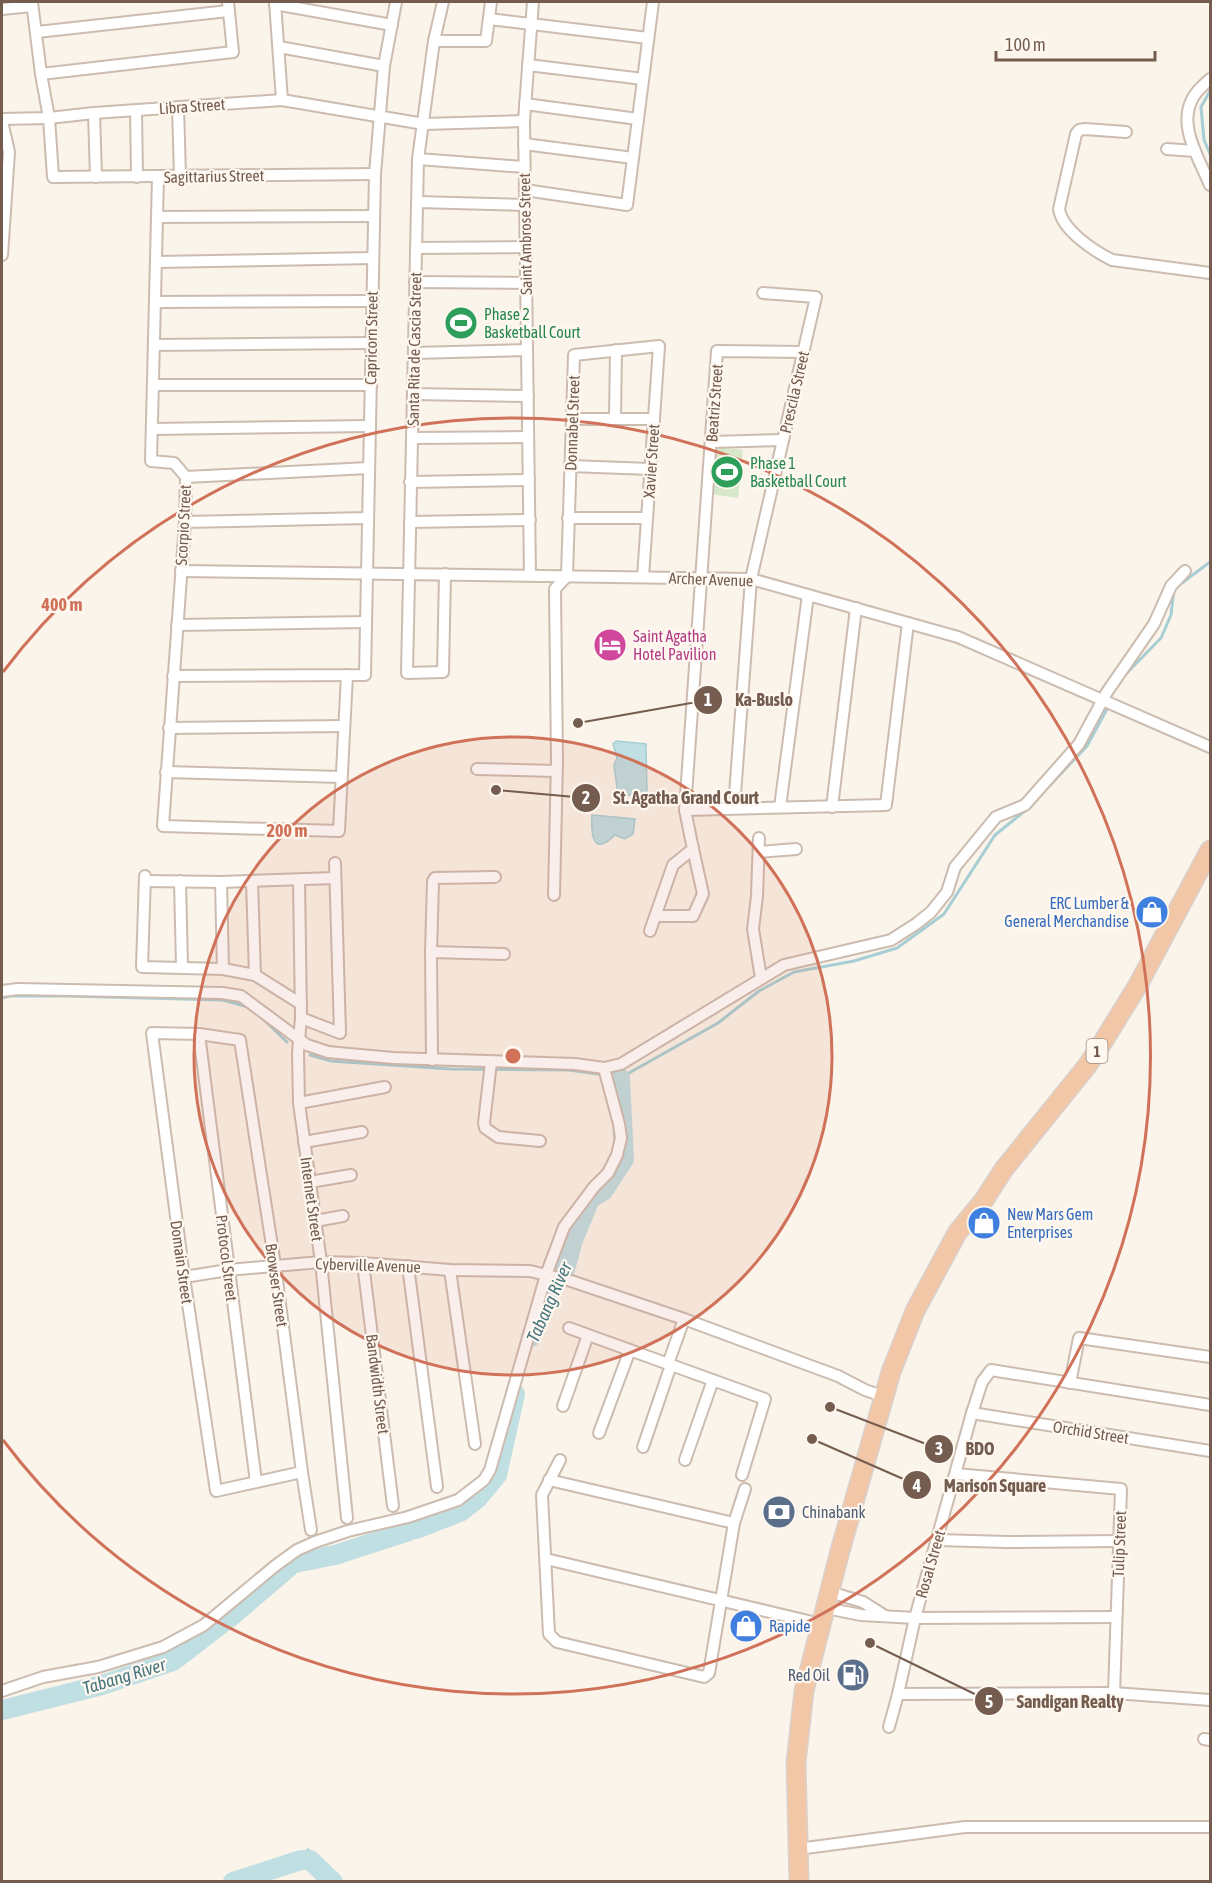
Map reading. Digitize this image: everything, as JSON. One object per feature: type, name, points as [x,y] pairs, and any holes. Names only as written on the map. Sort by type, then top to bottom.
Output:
[{"type":"highway","name":"1","points":[[799,1881],[796,1763],[798,1726],[805,1683],[891,1372],[915,1311],[957,1233],[1101,1045],[1138,985],[1210,850]]},
{"type":"street","name":"Capricorn Street","points":[[347,675],[365,675],[375,174],[384,66],[396,2]]},
{"type":"street","name":"Santa Rita de Cascia Street","points":[[443,2],[434,40],[418,159],[407,673],[443,672],[446,574]]},
{"type":"street","points":[[434,40],[486,41],[491,2]]},
{"type":"street","name":"Saint Ambrose Street","points":[[530,576],[524,121],[533,2]]},
{"type":"street","points":[[525,190],[627,204],[653,2]]},
{"type":"street","points":[[282,100],[275,3],[392,25]]},
{"type":"street","points":[[2,9],[32,4],[49,118]]},
{"type":"street","points":[[37,32],[228,6],[233,52],[41,74]]},
{"type":"street","points":[[489,20],[648,38]]},
{"type":"street","points":[[279,47],[384,66]]},
{"type":"street","points":[[528,65],[643,79]]},
{"type":"street","points":[[1210,79],[1190,103],[1187,118],[1192,146],[1210,185]]},
{"type":"street","name":"Libra Street","points":[[2,120],[282,100],[424,124],[524,121]]},
{"type":"street","points":[[525,104],[638,118]]},
{"type":"street","points":[[178,107],[180,176]]},
{"type":"street","points":[[136,111],[137,177]]},
{"type":"street","points":[[94,113],[96,177]]},
{"type":"street","name":"Sagittarius Street","points":[[49,118],[53,177],[375,174]]},
{"type":"street","points":[[2,120],[5,152],[2,255]]},
{"type":"street","points":[[1126,132],[1085,129],[1079,130],[1076,134],[1059,209],[1062,221],[1098,253],[1112,260],[1210,273]]},
{"type":"street","points":[[524,144],[633,158]]},
{"type":"street","points":[[1167,149],[1196,151]]},
{"type":"street","points":[[418,159],[524,166]]},
{"type":"street","name":"Scorpio Street","points":[[158,176],[151,461],[174,463],[186,477],[185,522],[163,826],[339,831],[341,777]]},
{"type":"street","points":[[417,202],[525,205]]},
{"type":"street","points":[[157,218],[374,216]]},
{"type":"street","points":[[416,248],[526,248]]},
{"type":"street","points":[[156,262],[373,258]]},
{"type":"street","points":[[415,282],[526,283]]},
{"type":"street","name":"Prescila Street","points":[[734,808],[751,579],[816,297],[763,293]]},
{"type":"street","points":[[155,302],[372,300]]},
{"type":"street","points":[[154,345],[371,343]]},
{"type":"street","name":"Donnabel Street","points":[[567,576],[574,355],[659,346]]},
{"type":"street","name":"Xavier Street","points":[[643,577],[659,346]]},
{"type":"street","points":[[615,419],[616,350]]},
{"type":"street","points":[[414,353],[527,351]]},
{"type":"street","name":"Beatriz Street","points":[[655,916],[693,916],[702,894],[685,810],[717,351],[803,352]]},
{"type":"street","points":[[153,385],[370,385]]},
{"type":"street","points":[[413,394],[528,396]]},
{"type":"street","points":[[572,419],[654,419]]},
{"type":"street","points":[[152,429],[370,426]]},
{"type":"street","points":[[412,438],[528,437]]},
{"type":"street","points":[[711,442],[783,440]]},
{"type":"street","points":[[570,466],[650,469]]},
{"type":"street","points":[[186,477],[369,468]]},
{"type":"street","points":[[410,482],[529,480]]},
{"type":"street","points":[[568,518],[647,518]]},
{"type":"street","points":[[185,522],[368,519]]},
{"type":"street","points":[[410,522],[530,520]]},
{"type":"street","name":"Archer Avenue","points":[[180,571],[751,579],[958,637],[1210,747]]},
{"type":"street","points":[[2,990],[222,993],[241,996],[307,1046],[343,1054],[432,1060],[491,1067],[575,1064],[604,1068],[621,1064],[784,965],[891,940],[931,912],[946,892],[955,867],[996,817],[1024,805],[1080,744],[1125,665],[1154,624],[1171,586],[1185,571]]},
{"type":"street","points":[[554,896],[555,589],[567,576]]},
{"type":"street","points":[[780,807],[808,595]]},
{"type":"street","points":[[832,807],[856,608]]},
{"type":"street","points":[[177,625],[366,622]]},
{"type":"street","points":[[685,810],[886,806],[908,623]]},
{"type":"street","points":[[166,772],[341,777],[347,675],[173,676]]},
{"type":"street","points":[[169,728],[344,726]]},
{"type":"street","points":[[477,769],[556,771]]},
{"type":"street","points":[[759,838],[757,896],[753,928],[761,978]]},
{"type":"street","points":[[650,931],[673,865],[693,849]]},
{"type":"street","points":[[759,852],[796,849]]},
{"type":"street","points":[[301,1018],[340,1033],[334,863]]},
{"type":"street","points":[[432,1060],[431,952],[435,878],[495,877]]},
{"type":"street","points":[[301,1004],[255,975],[223,969],[142,967],[145,879],[221,882],[335,878]]},
{"type":"street","name":"Internet Street","points":[[299,880],[301,1004],[299,1102],[321,1262],[347,1518]]},
{"type":"street","points":[[180,881],[182,967]]},
{"type":"street","points":[[252,881],[255,975]]},
{"type":"street","points":[[221,882],[223,969]]},
{"type":"street","points":[[431,952],[504,954]]},
{"type":"street","name":"Domain Street","points":[[199,1034],[152,1033],[184,1277],[216,1491],[256,1482]]},
{"type":"street","name":"Browser Street","points":[[199,1034],[240,1040],[275,1265],[311,1530]]},
{"type":"street","name":"Protocol Street","points":[[199,1034],[256,1482]]},
{"type":"street","points":[[491,1067],[485,1128],[498,1137],[540,1141]]},
{"type":"street","points":[[2,1691],[43,1677],[98,1667],[163,1647],[204,1625],[297,1550],[348,1531],[408,1517],[458,1500],[484,1480],[490,1470],[564,1227],[594,1187],[608,1173],[618,1155],[621,1138],[619,1124],[604,1068]]},
{"type":"street","points":[[299,1102],[385,1087]]},
{"type":"street","points":[[304,1142],[362,1132]]},
{"type":"street","points":[[310,1182],[351,1175]]},
{"type":"street","points":[[315,1221],[343,1216]]},
{"type":"street","name":"Cyberville Avenue","points":[[184,1277],[228,1270],[321,1262],[450,1270],[530,1271],[571,1281],[684,1319],[838,1376],[885,1397]]},
{"type":"street","name":"Bandwidth Street","points":[[363,1263],[393,1506]]},
{"type":"street","points":[[408,1266],[437,1487]]},
{"type":"street","points":[[450,1270],[474,1444]]},
{"type":"street","points":[[643,1447],[684,1319]]},
{"type":"street","points":[[568,1328],[765,1399],[742,1475]]},
{"type":"street","points":[[563,1406],[588,1335]]},
{"type":"street","points":[[1210,1357],[1078,1338],[1070,1383],[1210,1405]]},
{"type":"street","points":[[599,1433],[630,1350]]},
{"type":"street","name":"Rosal Street","points":[[889,1726],[915,1617],[982,1382],[991,1370],[1070,1383]]},
{"type":"street","points":[[685,1460],[713,1380]]},
{"type":"street","name":"Orchid Street","points":[[972,1413],[1210,1451]]},
{"type":"street","points":[[560,1460],[542,1494],[549,1634],[556,1642],[704,1677],[709,1673],[734,1523],[745,1490]]},
{"type":"street","points":[[256,1482],[302,1472]]},
{"type":"street","name":"Tulip Street","points":[[956,1474],[1121,1489],[1114,1693]]},
{"type":"street","points":[[549,1480],[734,1523]]},
{"type":"street","points":[[938,1540],[1119,1541]]},
{"type":"street","points":[[546,1559],[722,1601],[825,1608],[861,1615],[885,1616],[1116,1617]]},
{"type":"street","points":[[825,1608],[863,1602],[885,1616]]},
{"type":"street","points":[[898,1694],[1114,1693],[1210,1700]]},
{"type":"street","points":[[798,1849],[964,1827],[1210,1827]]},
{"type":"green space","name":"Phase 1 Basketball Court","points":[[716,447],[743,450],[738,498],[710,494]]},
{"type":"water","points":[[616,741],[646,744],[646,795],[618,795],[614,765],[617,758],[613,744]]},
{"type":"water","points":[[592,815],[635,819],[633,834],[625,839],[615,835],[602,844],[597,844],[593,835]]},
{"type":"water","points":[[308,1849],[322,1860],[329,1874],[312,1860],[303,1859],[301,1862],[275,1871],[262,1870],[303,1853]]},
{"type":"waterway","points":[[1210,91],[1201,107],[1204,140],[1210,154]]},
{"type":"waterway","points":[[1121,679],[1161,638],[1171,615],[1174,589],[1210,562]]},
{"type":"waterway","points":[[1039,797],[1087,746],[1107,709]]},
{"type":"waterway","points":[[612,1076],[620,1078],[718,1023],[759,991],[794,972],[854,961],[897,948],[944,914],[995,835],[1026,810]]},
{"type":"waterway","points":[[2,998],[68,996],[223,1000],[248,1007]]},
{"type":"waterway","points":[[260,1016],[287,1042]]},
{"type":"waterway","points":[[310,1055],[331,1061],[451,1069],[569,1070],[598,1074]]},
{"type":"waterway","name":"Tabang River","points":[[531,1337],[549,1293],[565,1269],[573,1240],[590,1199],[603,1191],[624,1159],[620,1078]]},
{"type":"waterway","name":"Tabang River","points":[[416,1529],[460,1512],[478,1498],[497,1475],[515,1394]]},
{"type":"waterway","name":"Tabang River","points":[[295,1563],[335,1555],[409,1531]]},
{"type":"waterway","name":"Tabang River","points":[[2,1710],[102,1685],[173,1661],[234,1614],[288,1568]]},
{"type":"waterway","name":"Tabang River","points":[[233,1882],[301,1860],[310,1860],[333,1882]]},
{"type":"place","name":"Phase 2 Basketball Court","points":[[461,323]]},
{"type":"place","name":"Phase 1 Basketball Court","points":[[727,472]]},
{"type":"place","name":"Saint Agatha Hotel Pavilion","points":[[610,645]]},
{"type":"place","name":"Ka-Buslo","points":[[578,723]]},
{"type":"place","name":"St. Agatha Grand Court","points":[[496,790]]},
{"type":"place","name":"ERC Lumber & General Merchandise","points":[[1152,912]]},
{"type":"place","name":"New Mars Gem Enterprises","points":[[984,1223]]},
{"type":"place","name":"BDO","points":[[830,1407]]},
{"type":"place","name":"Marison Square","points":[[812,1439]]},
{"type":"place","name":"Chinabank","points":[[779,1512]]},
{"type":"place","name":"Rapide","points":[[746,1626]]},
{"type":"place","name":"Sandigan Realty","points":[[870,1643]]},
{"type":"place","name":"Red Oil","points":[[853,1675]]}]
